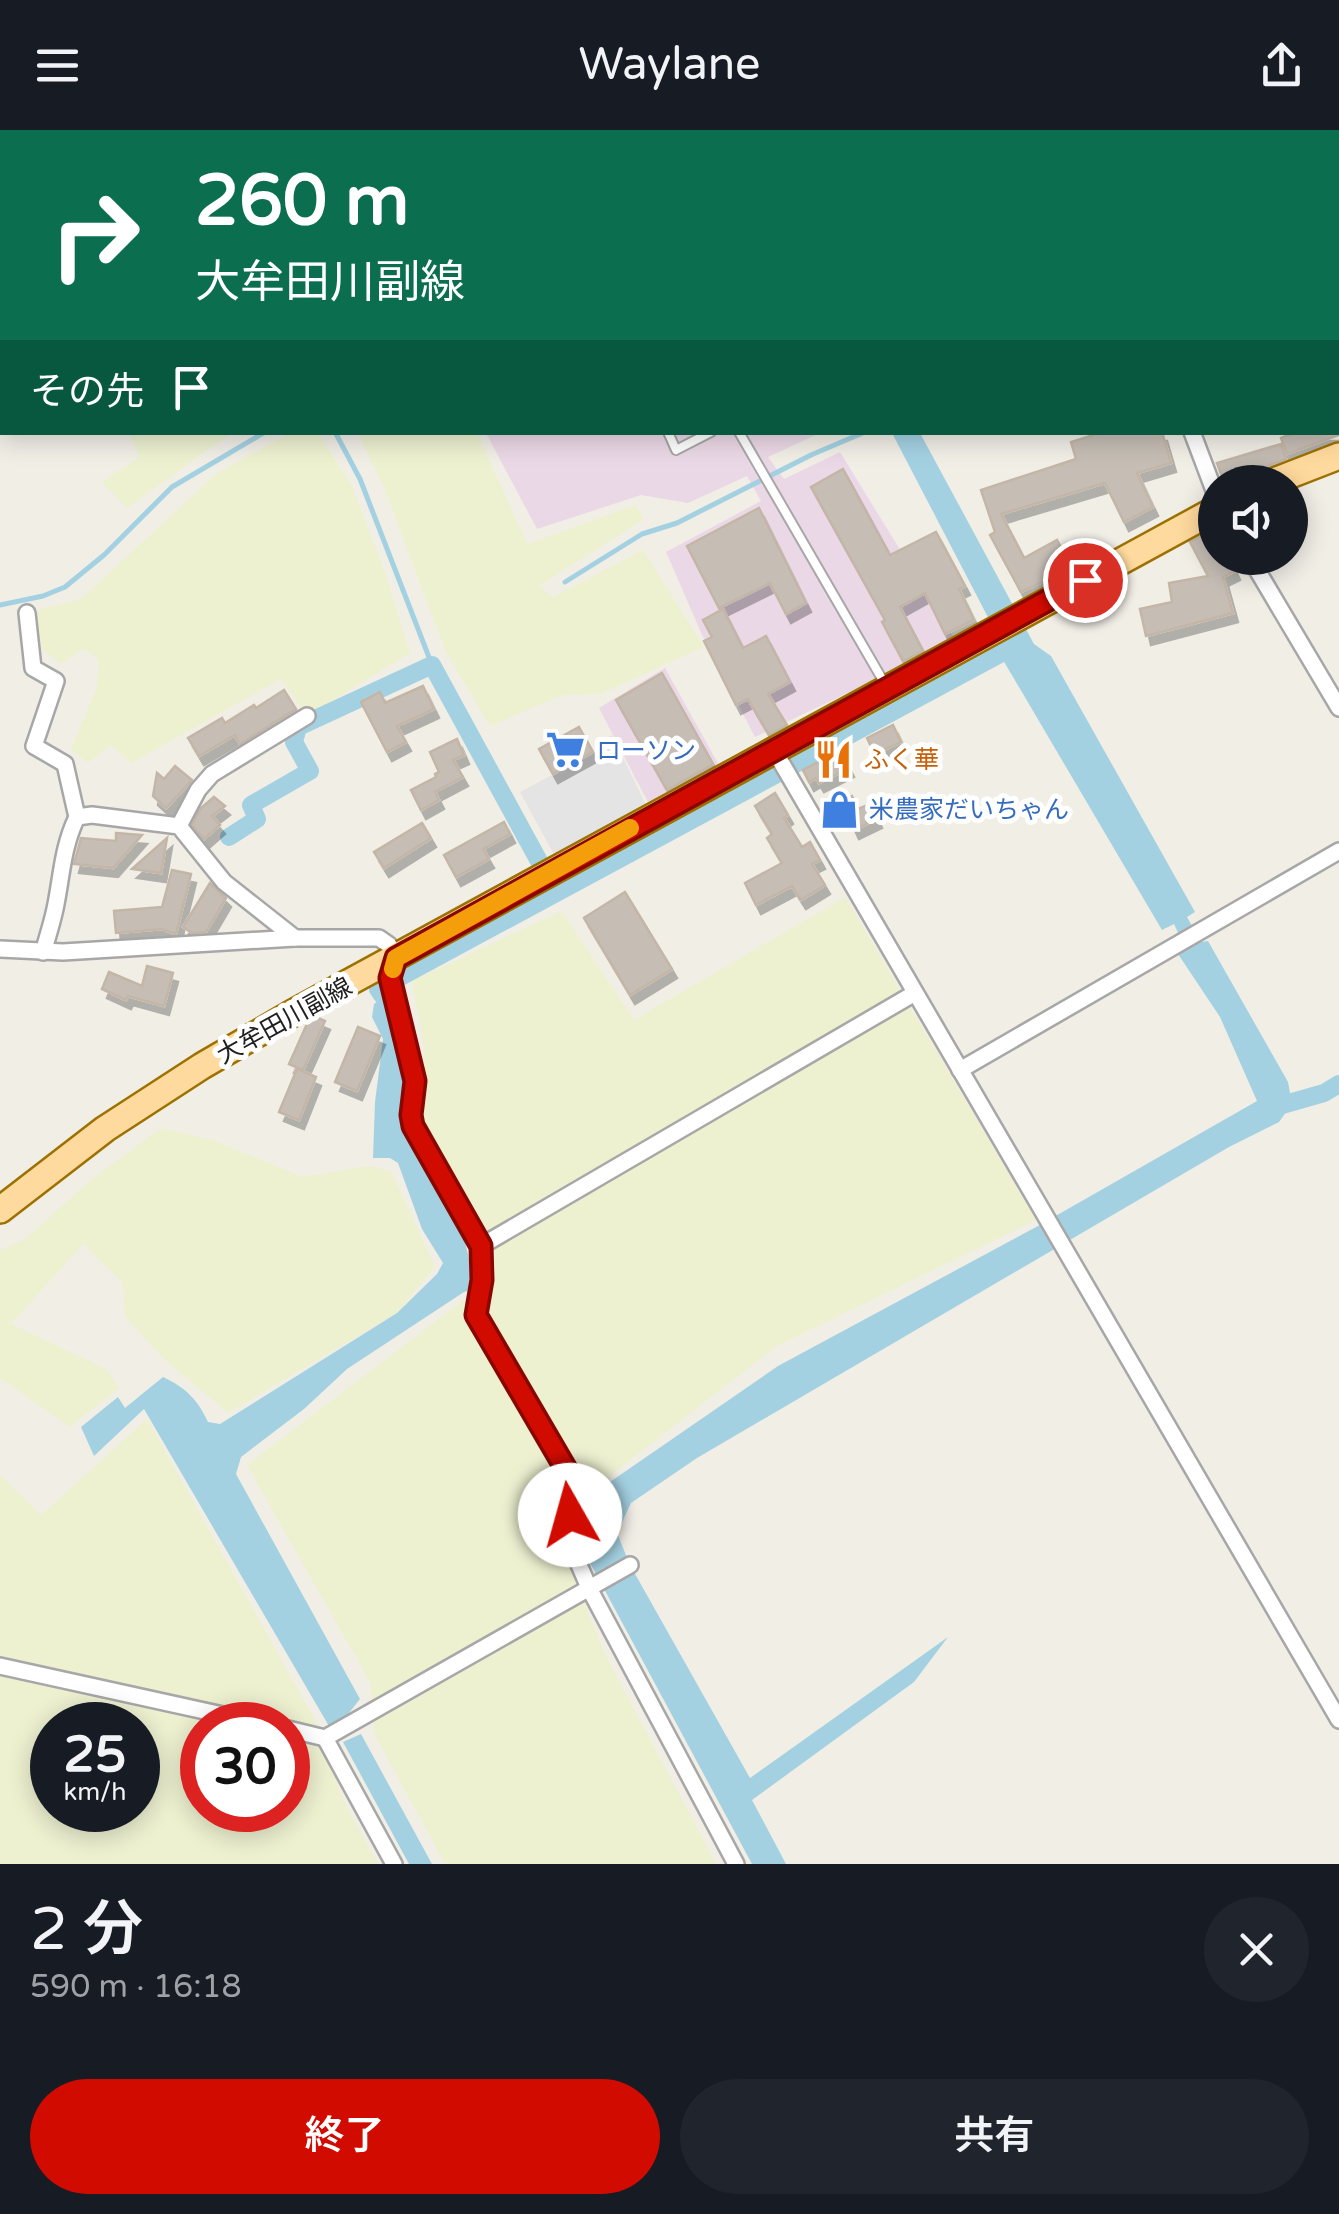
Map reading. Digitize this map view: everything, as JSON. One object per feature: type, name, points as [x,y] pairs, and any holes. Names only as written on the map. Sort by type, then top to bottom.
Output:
[{"type":"main road","points":[[1308,468],[1339,456]]},
{"type":"main road","name":"大牟田川副線","points":[[0,1210],[105,1129],[202,1066],[393,968],[774,750],[1198,519]]},
{"type":"street","points":[[1193,435],[1204,465]]},
{"type":"street","points":[[1260,575],[1339,708]]},
{"type":"street","points":[[27,613],[33,668],[56,682],[34,746],[65,764],[77,817],[60,870],[57,903],[43,952]]},
{"type":"street","points":[[178,826],[212,774],[307,716]]},
{"type":"street","points":[[774,750],[1339,1720]]},
{"type":"street","points":[[77,817],[92,815],[178,826],[224,882],[295,938]]},
{"type":"street","points":[[960,1070],[1339,851]]},
{"type":"street","points":[[0,949],[43,952],[295,938],[379,938],[389,945],[396,1002],[415,1081],[413,1126],[481,1246],[482,1280],[476,1315],[570,1476],[574,1486],[570,1544],[736,1864]]},
{"type":"street","points":[[481,1246],[915,993]]},
{"type":"street","points":[[310,1733],[329,1735],[630,1565]]},
{"type":"street","points":[[0,1666],[180,1706]]},
{"type":"street","points":[[329,1735],[394,1864]]},
{"type":"lane","points":[[669,435],[676,450],[704,435]]},
{"type":"lane","points":[[741,435],[888,688]]},
{"type":"shaded area","points":[[487,435],[816,435],[768,457],[784,479],[840,452],[956,641],[755,737],[703,637],[666,552],[761,501],[747,476],[688,503],[641,495],[537,529]]},
{"type":"shaded area","points":[[665,668],[720,767],[651,808],[599,708]]},
{"type":"shaded area","points":[[612,735],[648,809],[557,860],[520,792],[599,750],[597,743]]},
{"type":"green space","points":[[130,435],[228,435],[127,508],[102,482],[139,457]]},
{"type":"green space","points":[[286,435],[319,435],[351,484],[386,575],[410,653],[307,716],[281,679],[131,763],[111,745],[88,763],[71,749],[96,690],[99,660],[83,649],[61,664],[38,646],[27,613],[81,599],[216,474]]},
{"type":"green space","points":[[359,435],[478,435],[527,544],[636,505],[644,519],[539,586],[553,597],[643,550],[704,647],[600,694],[563,695],[490,726],[445,650],[385,490]]},
{"type":"green space","points":[[845,897],[1036,1220],[777,1346],[552,1521],[603,1650],[716,1864],[445,1864],[375,1735],[370,1682],[247,1465],[495,1276],[423,1119],[424,1049],[412,981],[562,911],[634,1020]]},
{"type":"green space","points":[[161,1128],[213,1140],[303,1177],[369,1166],[391,1171],[435,1267],[397,1313],[228,1413],[165,1360],[125,1316],[123,1283],[83,1244],[11,1324],[106,1369],[119,1388],[70,1427],[0,1378],[0,1250],[25,1239],[92,1179]]},
{"type":"green space","points":[[147,1419],[305,1702],[180,1702],[180,1832],[310,1832],[310,1711],[343,1800],[378,1864],[0,1864],[0,1475],[41,1515]]},
{"type":"water","points":[[893,435],[921,435],[1034,644],[1051,656],[1195,912],[1187,917],[1201,942],[1208,941],[1288,1082],[1292,1104],[1279,1122],[1229,1147],[697,1458],[631,1503],[617,1533],[630,1565],[750,1778],[948,1637],[914,1682],[752,1800],[786,1864],[752,1864],[575,1535],[594,1493],[778,1366],[1038,1226],[1257,1101],[1220,1017],[1178,954],[1186,950],[1174,924],[1162,930],[1003,660],[1000,652],[1004,648]]},
{"type":"water","points":[[389,991],[409,1075],[400,1122],[463,1233],[471,1290],[347,1369],[304,1409],[241,1457],[236,1474],[360,1699],[333,1733],[144,1409],[94,1456],[81,1427],[118,1397],[125,1408],[163,1377],[190,1395],[208,1422],[220,1424],[397,1313],[437,1274],[443,1263],[422,1229],[398,1163],[390,1158],[373,1158],[383,1039],[372,1017],[374,1004]]},
{"type":"water","points":[[361,1734],[432,1864],[409,1864],[343,1742]]},
{"type":"building","points":[[1093,435],[1163,435],[1171,463],[1137,473],[1153,507],[1124,522],[1105,483],[1001,514],[1024,558],[1057,540],[1072,568],[1021,592],[990,535],[995,532],[981,490],[1076,459],[1071,442]]},
{"type":"building","points":[[1288,435],[1339,435],[1287,454],[1281,438]]},
{"type":"building","points":[[1281,444],[1286,459],[1270,465],[1217,463]]},
{"type":"building","points":[[843,469],[890,555],[936,532],[965,586],[959,589],[974,620],[945,634],[925,593],[900,607],[923,651],[903,661],[882,622],[885,620],[811,487]]},
{"type":"building","points":[[759,508],[806,603],[786,614],[770,583],[719,608],[687,546]]},
{"type":"building","points":[[1198,538],[1198,557],[1190,542]]},
{"type":"building","points":[[1227,575],[1223,577],[1233,613],[1146,636],[1140,609],[1172,602],[1169,583]]},
{"type":"building","points":[[723,609],[743,648],[766,636],[790,682],[768,694],[787,725],[769,735],[748,699],[736,705],[704,641],[712,637],[703,620]]},
{"type":"building","points":[[662,673],[713,764],[667,790],[616,700]]},
{"type":"building","points":[[423,686],[434,709],[397,726],[406,742],[387,752],[361,702],[380,692],[385,703]]},
{"type":"building","points":[[284,690],[296,709],[240,744],[235,735],[199,756],[188,738],[222,718],[225,723],[254,705],[256,708]]},
{"type":"building","points":[[893,725],[901,742],[875,754],[867,738]]},
{"type":"building","name":"ローソン","points":[[579,727],[593,752],[553,774],[539,749]]},
{"type":"building","points":[[457,739],[464,755],[453,760],[463,777],[435,792],[439,800],[421,810],[411,790],[439,772],[430,752]]},
{"type":"building","name":"ふく華","points":[[840,750],[849,768],[819,783],[816,778],[809,782],[803,770]]},
{"type":"building","points":[[175,766],[192,780],[166,808],[153,796],[157,773],[164,779]]},
{"type":"building","points":[[775,793],[788,815],[784,818],[802,847],[810,842],[820,860],[812,864],[825,885],[801,900],[792,886],[756,905],[745,883],[782,863],[767,838],[772,834],[755,806]]},
{"type":"building","points":[[852,796],[858,809],[870,804],[877,819],[854,830],[841,802]]},
{"type":"building","points":[[214,797],[225,806],[212,816],[220,825],[204,839],[192,825],[201,808]]},
{"type":"building","points":[[504,822],[510,834],[483,849],[489,859],[456,877],[444,855]]},
{"type":"building","points":[[422,823],[431,838],[384,868],[374,852]]},
{"type":"building","points":[[116,833],[142,835],[113,868],[74,864],[81,838],[116,841]]},
{"type":"building","points":[[167,838],[161,873],[132,869]]},
{"type":"building","points":[[172,870],[191,874],[176,934],[162,929],[116,933],[114,911],[162,907]]},
{"type":"building","points":[[210,883],[226,898],[206,932],[192,933],[183,927]]},
{"type":"building","points":[[625,892],[672,969],[630,995],[584,918]]},
{"type":"building","points":[[147,966],[173,973],[164,1006],[128,996],[126,1000],[102,989],[109,972],[142,986]]},
{"type":"building","points":[[318,1018],[325,1021],[303,1070],[289,1064],[307,1024]]},
{"type":"building","points":[[358,1027],[380,1036],[357,1091],[335,1082]]},
{"type":"building","points":[[297,1069],[316,1077],[299,1120],[279,1112]]},
{"type":"waterway","points":[[0,605],[65,587],[104,555],[172,487],[260,435]]},
{"type":"waterway","points":[[337,435],[360,479],[432,665]]},
{"type":"waterway","points":[[565,582],[642,534],[677,523],[858,435]]},
{"type":"waterway","points":[[382,995],[378,989],[1022,642]]},
{"type":"waterway","points":[[229,837],[257,819],[251,805],[310,771],[294,742],[298,727],[432,665],[552,885]]},
{"type":"waterway","points":[[1275,1107],[1324,1093],[1339,1084]]},
{"type":"slow traffic","points":[[393,969],[396,958],[630,828]]},
{"type":"place","name":"ローソン","points":[[566,750]]},
{"type":"place","name":"ふく華","points":[[834,759]]},
{"type":"place","name":"米農家だいちゃん","points":[[839,809]]},
{"type":"route","points":[[570,1515],[574,1486],[570,1476],[476,1315],[482,1280],[481,1246],[413,1126],[415,1081],[390,978],[396,958],[1085,580]]}]
